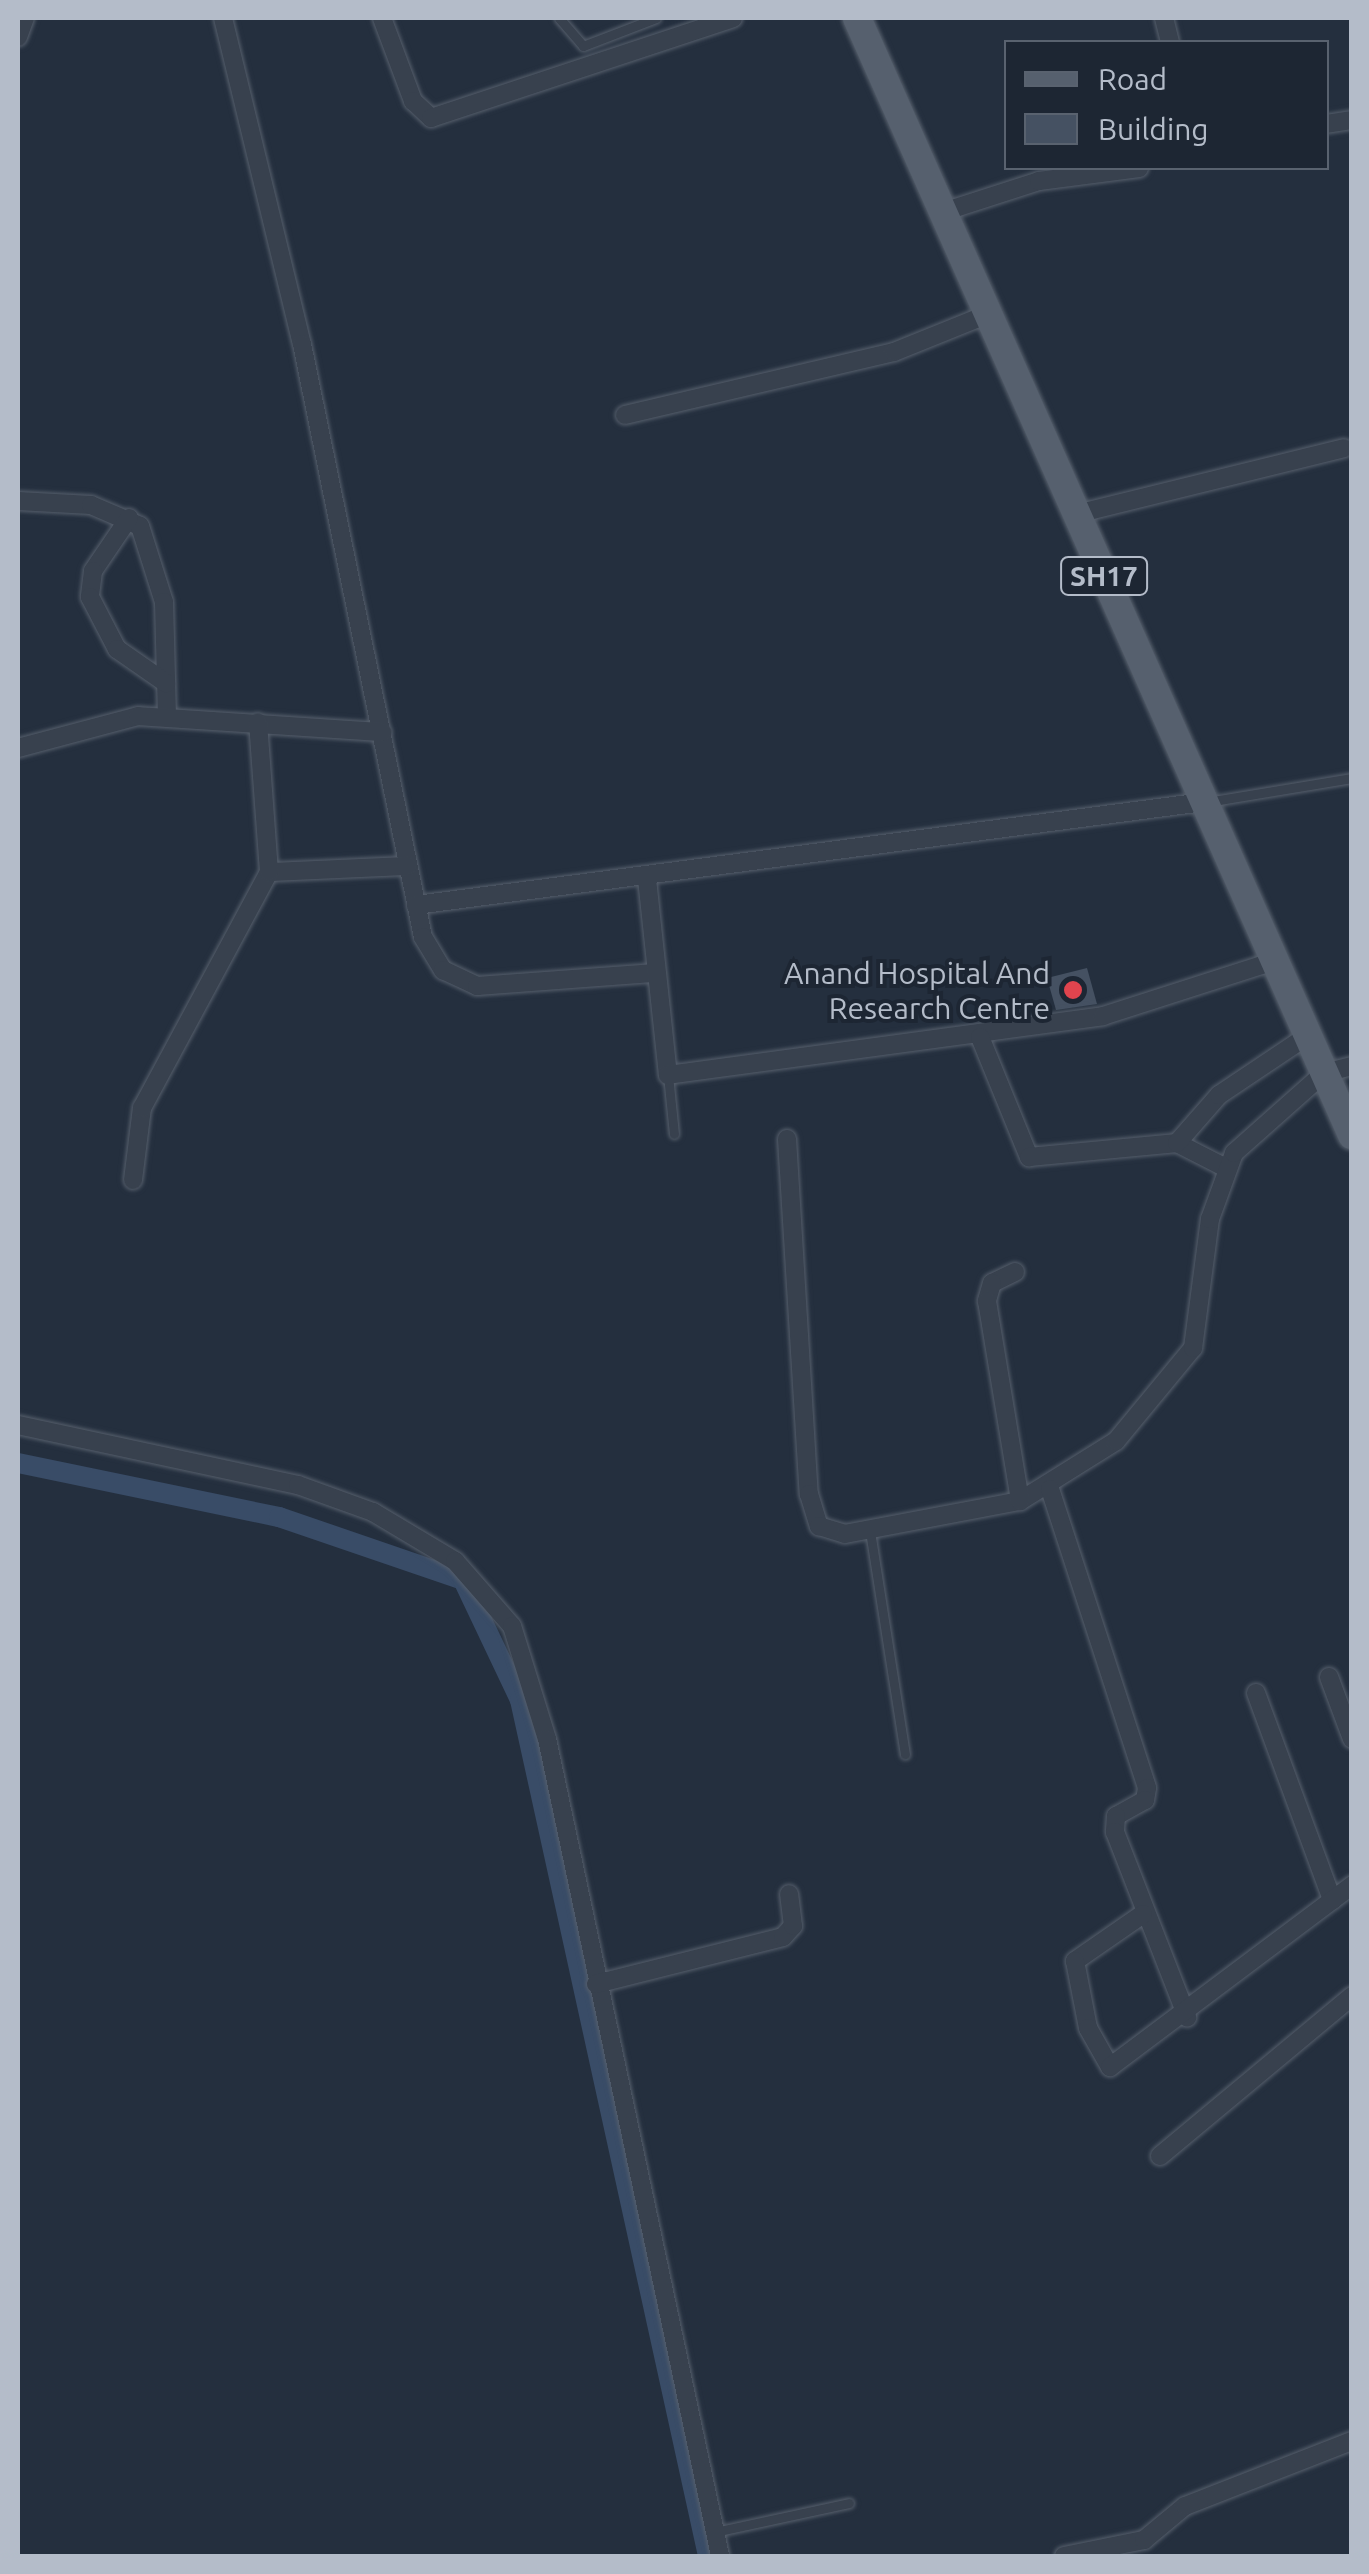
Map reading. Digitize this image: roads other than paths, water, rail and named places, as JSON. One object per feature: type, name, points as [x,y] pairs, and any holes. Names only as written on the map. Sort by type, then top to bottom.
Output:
[{"type":"main road","name":"SH17","points":[[857,18],[1308,1036],[1338,1070],[1352,1134]]},
{"type":"street","points":[[18,37],[25,18]]},
{"type":"street","points":[[222,18],[382,732],[416,905],[432,955],[477,986],[656,973]]},
{"type":"street","points":[[382,18],[413,102],[431,118],[733,18]]},
{"type":"street","points":[[943,212],[1039,181],[1124,170]]},
{"type":"street","points":[[625,415],[876,357],[988,314]]},
{"type":"street","points":[[1076,514],[1344,448]]},
{"type":"street","points":[[18,501],[91,504],[129,518],[154,552],[167,717]]},
{"type":"street","points":[[129,518],[94,571],[90,597],[117,648],[166,683]]},
{"type":"street","points":[[18,748],[167,717],[382,732]]},
{"type":"street","points":[[133,1180],[142,1108],[270,872],[258,722]]},
{"type":"street","points":[[416,905],[647,879],[1204,802]]},
{"type":"street","points":[[270,872],[408,866]]},
{"type":"street","points":[[647,879],[668,1074],[980,1036],[1164,1002],[1274,961]]},
{"type":"street","points":[[980,1036],[1030,1156],[1177,1143],[1226,1168]]},
{"type":"street","points":[[1177,1143],[1218,1095],[1308,1036]]},
{"type":"street","points":[[787,1140],[809,1494],[829,1533],[870,1531],[1020,1501],[1050,1489],[1116,1441],[1181,1370],[1226,1168],[1248,1134],[1338,1070]]},
{"type":"street","points":[[1014,1272],[992,1283],[987,1301],[1020,1501]]},
{"type":"street","points":[[18,1426],[336,1496],[417,1533],[480,1584],[512,1626],[532,1685],[720,2556]]},
{"type":"street","points":[[1050,1489],[1147,1788],[1144,1800],[1114,1820],[1143,1914],[1186,2017]]},
{"type":"street","points":[[1329,1676],[1352,1739]]},
{"type":"street","points":[[1256,1693],[1332,1900]]},
{"type":"street","points":[[1143,1914],[1075,1961],[1098,2054],[1122,2065],[1352,1885]]},
{"type":"street","points":[[596,1984],[783,1937],[793,1926],[789,1894]]},
{"type":"street","points":[[1160,2156],[1352,1996]]},
{"type":"street","points":[[1064,2556],[1144,2540],[1185,2506],[1352,2442]]},
{"type":"lane","points":[[558,18],[584,46],[656,18]]},
{"type":"lane","points":[[1204,802],[1352,778]]},
{"type":"lane","points":[[668,1074],[674,1134]]},
{"type":"lane","points":[[870,1531],[904,1754]]},
{"type":"lane","points":[[715,2532],[849,2503]]},
{"type":"waterway","points":[[18,1463],[279,1517],[463,1580],[520,1700],[708,2556]]},
{"type":"place","name":"Anand Hospital And Research Centre","points":[[1073,990]]}]
